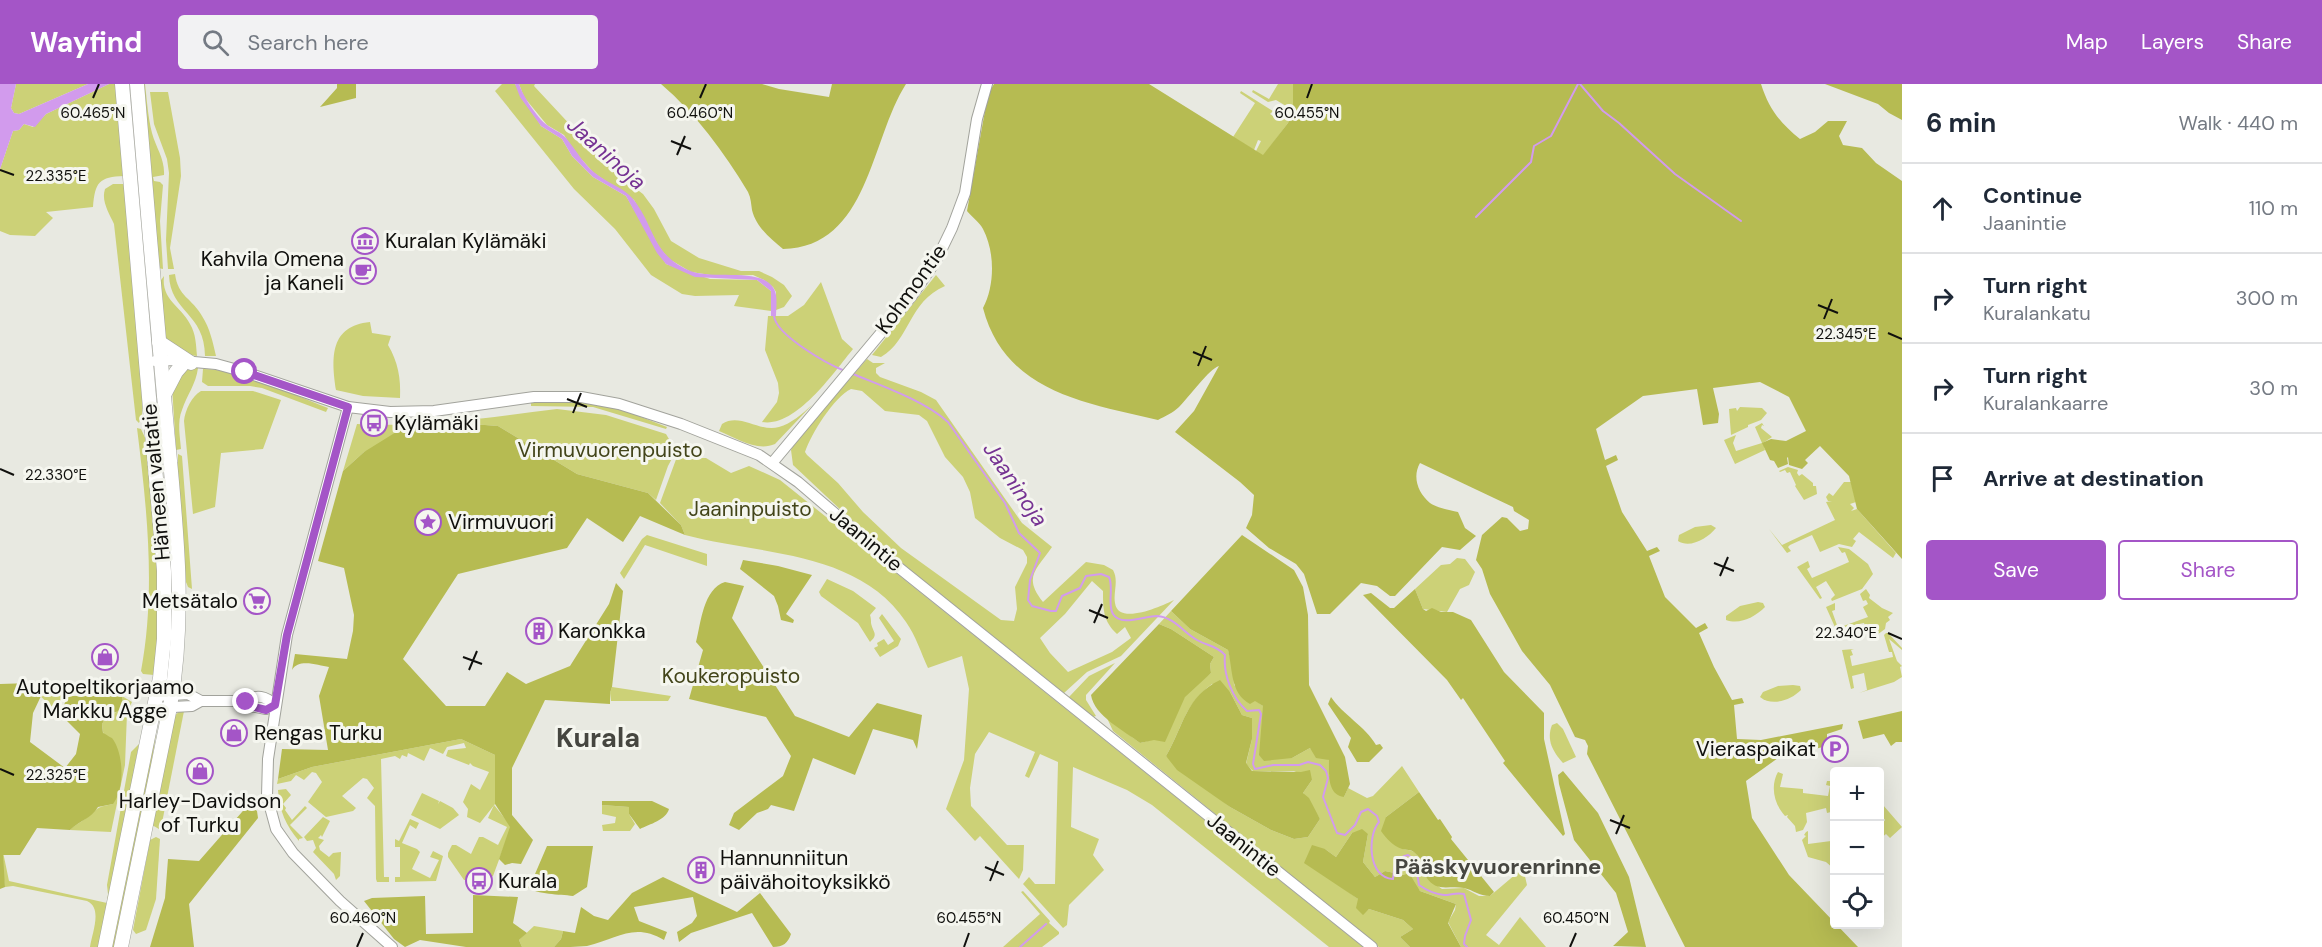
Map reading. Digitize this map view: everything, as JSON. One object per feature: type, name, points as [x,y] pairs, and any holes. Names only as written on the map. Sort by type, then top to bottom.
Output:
[{"type":"highway","name":"Hämeen valtatie","points":[[105,947],[156,702],[165,639],[165,592],[123,84]]},
{"type":"highway","name":"Hämeen valtatie","points":[[122,947],[171,701],[179,637],[180,596],[138,84]]},
{"type":"highway","points":[[159,342],[187,364],[176,372],[164,395]]},
{"type":"main road","name":"Kohmontie","points":[[773,462],[924,279],[943,248],[967,185],[977,119],[987,84]]},
{"type":"main road","name":"Jaanintie","points":[[146,364],[216,364],[348,407],[390,412],[434,411],[557,395],[581,397],[619,404],[700,430],[746,448],[773,462],[893,563],[1372,947]]},
{"type":"main road","points":[[348,407],[287,635],[275,707],[266,785],[269,809],[276,829],[293,853],[329,891],[392,947]]},
{"type":"main road","points":[[156,702],[171,701],[193,695],[201,701],[246,702],[250,706],[266,710],[275,707]]},
{"type":"green space","points":[[16,84],[88,84],[19,114],[14,113],[11,108]]},
{"type":"green space","points":[[109,84],[117,84],[124,176],[100,182],[95,192],[93,207],[46,212],[53,218],[35,236],[10,235],[0,231],[0,169],[13,131],[19,130],[24,124],[33,127],[46,114]]},
{"type":"green space","points":[[143,84],[145,84],[152,133],[164,169],[164,175],[153,177],[154,181],[163,185],[160,221],[163,269],[158,268]]},
{"type":"green space","points":[[337,84],[356,84],[356,98],[320,107],[337,88]]},
{"type":"green space","points":[[502,84],[515,84],[541,126],[562,139],[572,156],[593,177],[626,196],[666,264],[710,279],[757,280],[771,291],[771,311],[734,306],[739,295],[682,294],[651,275],[615,229],[574,189],[495,91]]},
{"type":"green space","points":[[519,84],[535,84],[534,86],[616,174],[643,194],[671,241],[699,258],[741,271],[759,271],[772,277],[784,285],[792,296],[784,307],[776,310],[776,292],[773,287],[753,275],[717,276],[691,272],[669,259],[659,247],[634,200],[594,173],[574,151],[564,135],[547,125],[524,97]]},
{"type":"green space","points":[[661,84],[762,84],[829,97],[832,84],[906,84],[894,107],[863,187],[850,211],[833,230],[812,244],[783,249],[764,232],[757,222],[748,192],[719,148],[698,121]]},
{"type":"green space","points":[[994,84],[1149,84],[1263,155],[1288,123],[1293,110],[1293,84],[1761,84],[1776,115],[1800,139],[1815,132],[1828,121],[1847,121],[1839,136],[1843,145],[1862,148],[1876,163],[1902,181],[1902,559],[1857,509],[1849,476],[1820,446],[1805,460],[1808,463],[1802,469],[1789,465],[1788,457],[1788,464],[1778,468],[1774,461],[1770,460],[1762,443],[1771,439],[1786,441],[1806,431],[1789,397],[1760,382],[1713,388],[1719,414],[1718,423],[1703,425],[1697,389],[1643,396],[1596,429],[1605,460],[1616,455],[1618,460],[1606,466],[1622,512],[1647,551],[1657,547],[1660,551],[1649,556],[1665,597],[1696,628],[1705,623],[1708,628],[1699,633],[1714,667],[1732,700],[1742,698],[1744,703],[1734,705],[1737,739],[1761,740],[1843,724],[1842,729],[1827,734],[1827,746],[1778,758],[1746,781],[1752,818],[1789,875],[1830,918],[1830,929],[1841,929],[1858,947],[1685,947],[1587,754],[1588,746],[1585,740],[1575,737],[1550,685],[1522,651],[1490,594],[1482,569],[1476,560],[1482,535],[1502,517],[1507,518],[1520,531],[1528,529],[1529,520],[1514,511],[1513,507],[1420,463],[1416,479],[1422,494],[1433,505],[1458,512],[1465,528],[1476,536],[1460,550],[1442,547],[1395,596],[1390,596],[1377,586],[1361,583],[1330,614],[1317,614],[1304,574],[1296,564],[1269,548],[1246,528],[1252,515],[1254,495],[1175,432],[1194,411],[1219,366],[1177,409],[1158,420],[1103,407],[1051,389],[1029,376],[1009,359],[994,336],[983,308],[990,289],[992,268],[990,248],[982,227],[967,211],[988,94]]},
{"type":"green space","points":[[1278,84],[1293,84],[1293,110],[1288,123],[1263,156],[1256,151],[1261,141],[1258,140],[1254,150],[1233,137],[1255,103],[1240,93],[1241,91],[1273,111],[1270,114],[1273,116],[1276,113],[1286,119],[1291,109],[1276,100],[1268,102],[1252,92],[1253,90],[1269,99]]},
{"type":"green space","points":[[1825,84],[1902,84],[1902,120],[1878,104]]},
{"type":"green space","points":[[150,92],[168,92],[180,158],[181,176],[170,248],[174,269],[168,269],[166,240],[169,173],[167,159],[154,124]]},
{"type":"green space","points":[[113,184],[125,184],[143,397],[139,423],[136,420],[114,224],[104,198],[105,189]]},
{"type":"green space","points":[[175,274],[182,293],[205,321],[216,356],[205,356],[200,330],[175,297],[169,275]]},
{"type":"green space","points":[[936,275],[945,286],[924,301],[891,349],[881,357],[872,355]]},
{"type":"green space","points":[[164,276],[164,284],[169,297],[192,328],[197,356],[178,349],[164,335],[159,283]]},
{"type":"green space","points":[[821,282],[842,339],[853,349],[825,384],[801,408],[775,422],[762,422],[777,402],[779,393],[778,383],[765,350],[768,316],[788,316],[804,305]]},
{"type":"green space","points":[[370,322],[372,333],[391,336],[388,345],[398,370],[400,398],[363,396],[336,390],[334,355],[340,337],[357,325]]},
{"type":"green space","points":[[867,359],[873,363],[885,363],[876,368],[876,373],[880,377],[936,400],[1022,523],[1052,547],[1037,568],[1033,580],[1043,602],[1086,562],[1104,565],[1113,570],[1116,578],[1115,603],[1118,610],[1124,613],[1141,612],[1174,600],[1121,656],[1087,672],[1064,693],[877,544],[793,465],[791,450],[797,439]],"holes":[[[851,389],[862,391],[885,411],[919,415],[927,421],[945,457],[963,477],[970,492],[975,518],[1000,538],[1023,550],[1027,563],[1015,587],[1017,609],[1014,621],[1001,620],[901,548],[863,512],[838,483],[807,455],[805,452],[808,444],[818,426],[837,400]],[[1092,581],[1103,591],[1104,609],[1109,624],[1117,634],[1125,627],[1131,638],[1112,652],[1068,672],[1050,653],[1040,638],[1065,614]]]},
{"type":"green space","points":[[187,368],[198,368],[180,415],[181,449],[176,450],[172,386]]},
{"type":"green space","points":[[203,369],[235,373],[328,408],[326,412],[262,388],[208,386],[202,382]]},
{"type":"green space","points":[[201,391],[253,391],[281,400],[263,449],[221,453],[215,507],[193,514],[184,421],[190,404]]},
{"type":"green space","points":[[531,401],[587,402],[623,410],[667,427],[666,429],[593,407],[531,406]]},
{"type":"green space","points":[[812,405],[775,444],[768,446],[747,443],[719,431],[722,424],[736,420],[772,428],[783,426]]},
{"type":"green space","points":[[1740,407],[1762,408],[1767,413],[1761,420],[1731,435],[1729,409],[1736,408],[1737,411]]},
{"type":"green space","name":"Virmuvuorenpuisto","points":[[557,409],[606,415],[666,434],[676,451],[656,500],[648,493],[577,474],[498,426],[472,424],[364,452],[343,471],[357,424],[432,423]]},
{"type":"green space","points":[[1762,423],[1764,426],[1762,425],[1761,428],[1772,437],[1763,443],[1765,450],[1735,464],[1724,440],[1736,435],[1733,443],[1736,451],[1762,443],[1755,427]]},
{"type":"green space","name":"Virmuvuorenpuisto","points":[[472,424],[498,426],[577,474],[648,493],[681,525],[685,535],[640,516],[623,542],[587,518],[567,548],[458,574],[403,659],[446,706],[485,706],[507,672],[526,684],[570,666],[609,604],[616,583],[623,591],[610,704],[545,700],[512,768],[512,815],[533,840],[521,864],[505,865],[499,859],[510,827],[495,804],[495,755],[461,739],[312,767],[278,779],[282,749],[328,750],[319,696],[329,667],[303,663],[292,670],[295,654],[347,659],[354,615],[344,568],[318,561],[343,471],[364,452],[401,429]]},
{"type":"green space","points":[[137,428],[141,429],[147,442],[158,561],[160,615],[154,675],[143,674],[141,671],[146,641],[149,580],[147,519]]},
{"type":"green space","points":[[178,454],[182,456],[192,589],[188,587],[184,577]]},
{"type":"green space","name":"Jaaninpuisto","points":[[678,454],[691,458],[706,458],[731,473],[749,466],[780,480],[1363,947],[1329,947],[1152,805],[1127,790],[1073,767],[1071,827],[1099,839],[1093,855],[1104,870],[1069,905],[1067,925],[1063,928],[1023,884],[1029,877],[1035,884],[1055,884],[1058,762],[1040,754],[1029,778],[1025,776],[1035,752],[989,732],[975,754],[970,788],[971,806],[1007,845],[1024,845],[1023,870],[1019,879],[980,836],[975,841],[946,809],[964,760],[969,689],[962,656],[928,668],[910,627],[886,598],[862,581],[834,568],[775,552],[685,535],[681,525],[660,503]]},
{"type":"green space","points":[[1788,467],[1798,470],[1799,476],[1802,474],[1813,483],[1817,494],[1804,500],[1790,472],[1779,471]]},
{"type":"green space","points":[[1844,482],[1851,482],[1856,502],[1850,504],[1854,508],[1851,511],[1857,509],[1896,553],[1893,558],[1859,532],[1853,539],[1856,541],[1852,547],[1839,544],[1820,552],[1812,535],[1790,545],[1788,547],[1791,551],[1787,553],[1769,529],[1782,545],[1835,520],[1826,502],[1832,501],[1828,501],[1826,497],[1829,493],[1833,496]]},
{"type":"green space","points":[[1711,525],[1716,528],[1698,541],[1688,544],[1678,541],[1679,535],[1695,527]]},
{"type":"green space","points":[[647,535],[707,554],[707,566],[645,545],[624,579],[620,573]]},
{"type":"green space","points":[[1242,535],[1294,570],[1303,587],[1308,615],[1309,685],[1345,757],[1350,784],[1344,797],[1334,792],[1332,788],[1329,777],[1329,760],[1316,758],[1310,748],[1292,758],[1264,761],[1259,755],[1263,706],[1255,701],[1250,704],[1239,694],[1233,680],[1228,650],[1190,629],[1171,611]]},
{"type":"green space","points":[[1838,547],[1849,549],[1868,564],[1873,574],[1862,589],[1832,601],[1835,595],[1826,581],[1816,587],[1822,598],[1820,599],[1797,567],[1808,561],[1810,567],[1807,569],[1812,578],[1849,562],[1845,552],[1842,553]]},
{"type":"green space","points":[[1457,558],[1465,559],[1475,572],[1469,585],[1460,589],[1447,612],[1423,609],[1415,589],[1441,565],[1450,564]]},
{"type":"green space","points":[[743,560],[812,575],[786,614],[794,620],[793,623],[781,620],[774,596],[740,569]]},
{"type":"green space","points":[[827,579],[853,591],[876,608],[870,615],[875,635],[870,642],[858,623],[821,596],[819,592]]},
{"type":"green space","name":"Koukeropuisto","points":[[725,582],[744,586],[732,618],[795,716],[849,737],[877,703],[922,715],[917,749],[913,740],[873,729],[855,775],[813,758],[794,811],[771,805],[768,809],[757,813],[739,830],[729,825],[734,813],[783,776],[791,756],[766,717],[689,699],[703,650],[696,642],[704,608],[712,592]]},
{"type":"green space","points":[[1415,589],[1426,611],[1432,608],[1441,612],[1453,612],[1471,620],[1504,672],[1544,713],[1544,739],[1565,834],[1563,836],[1503,763],[1505,761],[1463,698],[1461,700],[1447,680],[1363,595],[1371,593],[1390,608],[1394,608]]},
{"type":"green space","points":[[1866,589],[1870,595],[1869,598],[1893,613],[1888,617],[1890,620],[1886,623],[1885,629],[1870,640],[1864,623],[1840,628],[1841,633],[1838,634],[1826,607],[1835,603],[1835,610],[1832,611],[1838,628],[1868,617],[1863,607],[1868,604],[1866,600],[1863,601],[1860,594]]},
{"type":"green space","points":[[1763,603],[1765,607],[1752,617],[1742,621],[1726,620],[1726,616],[1740,606]]},
{"type":"green space","points":[[1171,611],[1190,629],[1228,650],[1233,668],[1234,685],[1263,706],[1263,728],[1292,758],[1310,748],[1329,760],[1329,775],[1344,797],[1348,788],[1367,798],[1373,796],[1402,766],[1419,792],[1386,817],[1403,849],[1418,856],[1426,877],[1442,889],[1464,888],[1479,896],[1490,896],[1523,868],[1527,885],[1486,935],[1499,945],[1520,917],[1546,947],[1461,947],[1448,922],[1456,904],[1420,891],[1404,875],[1385,871],[1375,877],[1363,862],[1368,834],[1352,833],[1336,857],[1325,849],[1343,888],[1358,899],[1363,914],[1369,909],[1403,920],[1413,929],[1400,937],[1410,947],[1379,947],[1113,731],[1107,718],[1140,743],[1161,736],[1167,732],[1186,695],[1211,673],[1210,664],[1214,657],[1171,629],[1159,624]],"holes":[[[1212,684],[1230,692],[1242,715],[1252,718],[1252,739],[1246,764],[1253,771],[1294,771],[1312,780],[1303,793],[1320,819],[1308,837],[1294,839],[1271,830],[1230,807],[1166,756],[1184,717],[1202,692]]]},
{"type":"green space","points":[[882,614],[901,639],[898,646],[880,657],[874,648],[878,646],[877,643],[884,639],[888,645],[894,641],[879,618]]},
{"type":"green space","points":[[1159,624],[1171,629],[1214,657],[1210,664],[1211,673],[1185,697],[1165,742],[1154,740],[1140,743],[1104,716],[1093,703],[1091,695]]},
{"type":"green space","points":[[1886,633],[1902,648],[1902,650],[1889,639],[1897,661],[1902,666],[1900,667],[1902,677],[1894,682],[1859,693],[1867,690],[1864,673],[1852,676],[1854,688],[1851,689],[1842,650],[1854,649],[1851,650],[1853,655],[1850,656],[1852,666],[1893,657],[1892,652],[1889,652],[1884,635]]},
{"type":"green space","points":[[1115,663],[1086,695],[1086,700],[1096,716],[1093,717],[1069,697],[1089,676]]},
{"type":"green space","points":[[1220,680],[1230,692],[1242,715],[1252,718],[1252,739],[1246,763],[1252,771],[1301,772],[1310,770],[1312,780],[1303,793],[1309,798],[1320,819],[1308,837],[1294,839],[1271,830],[1230,807],[1177,770],[1166,756],[1192,704],[1208,687]]},
{"type":"green space","points":[[31,683],[52,683],[53,689],[63,695],[56,711],[35,691]]},
{"type":"green space","points":[[31,683],[41,696],[33,713],[30,742],[65,768],[76,754],[80,734],[59,713],[69,696],[122,696],[123,702],[120,710],[107,716],[102,724],[103,733],[112,738],[119,753],[122,771],[120,789],[113,804],[98,807],[70,830],[37,828],[20,855],[3,855],[5,887],[0,889],[0,684]]},
{"type":"green space","points":[[1778,686],[1800,686],[1801,690],[1787,699],[1770,702],[1760,697],[1763,692]]},
{"type":"green space","points":[[612,687],[671,696],[668,701],[611,701]]},
{"type":"green space","points":[[122,696],[132,702],[127,713],[125,765],[111,832],[70,830],[99,808],[113,804],[102,724],[107,716],[115,713],[123,702]]},
{"type":"green space","points":[[1331,697],[1376,745],[1380,744],[1383,748],[1369,762],[1357,762],[1348,747],[1351,738],[1328,704]]},
{"type":"green space","points":[[180,711],[184,711],[159,829],[152,825],[173,717]]},
{"type":"green space","points":[[1902,711],[1902,742],[1896,742],[1891,746],[1884,734],[1863,739],[1858,721]]},
{"type":"green space","points":[[158,719],[149,782],[117,947],[110,947]]},
{"type":"green space","points":[[1557,723],[1563,729],[1576,757],[1563,763],[1556,755],[1550,741],[1550,730],[1552,725]]},
{"type":"green space","points":[[461,739],[495,755],[495,804],[480,823],[467,817],[468,809],[463,802],[471,784],[480,790],[489,772],[470,763],[469,765],[446,756],[448,750],[466,748],[464,743],[447,747],[443,754],[430,748],[424,761],[408,753],[407,757],[402,755],[400,759],[395,756],[381,759],[384,877],[389,877],[389,882],[377,882],[376,879],[375,806],[367,798],[374,788],[367,779],[363,778],[342,796],[356,808],[353,811],[326,817],[308,802],[322,782],[316,773],[312,772],[304,780],[296,775],[291,781],[277,784],[278,779],[312,767]]},
{"type":"green space","points":[[139,744],[101,947],[90,947],[96,915],[92,904],[87,901],[13,886],[5,887],[0,849],[3,852],[9,881],[107,903],[107,885],[131,752]]},
{"type":"green space","points":[[1563,771],[1598,813],[1629,877],[1646,947],[1613,946],[1628,932],[1616,893],[1574,840],[1559,784],[1558,775]]},
{"type":"green space","points":[[1778,772],[1783,774],[1780,787],[1803,789],[1803,793],[1828,796],[1830,786],[1830,812],[1827,813],[1826,808],[1806,813],[1807,822],[1803,830],[1796,832],[1795,826],[1787,817],[1788,815],[1785,816],[1781,811],[1776,800],[1774,783]]},
{"type":"green space","points":[[286,789],[291,795],[283,804],[292,820],[305,806],[307,808],[290,825],[303,838],[299,841],[290,830],[280,804],[278,790]]},
{"type":"green space","points":[[1419,792],[1438,820],[1440,819],[1452,837],[1451,839],[1494,892],[1490,896],[1464,888],[1434,885],[1426,877],[1418,855],[1395,846],[1381,831],[1386,817]]},
{"type":"green space","points":[[422,793],[439,801],[438,804],[440,801],[453,808],[459,815],[440,829],[411,815]]},
{"type":"green space","points":[[602,801],[652,801],[669,809],[661,819],[640,829],[629,814],[629,807],[602,805]]},
{"type":"green space","points":[[249,804],[257,811],[258,818],[189,904],[194,947],[150,947],[165,898],[168,859],[199,861]]},
{"type":"green space","points":[[494,805],[510,825],[510,830],[493,876],[487,879],[464,880],[448,857],[448,853],[452,845],[456,845],[471,854],[479,837],[498,845],[507,827],[488,818]]},
{"type":"green space","points":[[602,805],[629,807],[629,814],[635,824],[630,831],[603,831],[602,825],[615,823],[616,817],[602,814]]},
{"type":"green space","points":[[1884,806],[1902,827],[1890,838],[1886,834],[1884,836]]},
{"type":"green space","points":[[323,817],[330,821],[322,837],[321,835],[318,838],[324,840],[319,846],[320,850],[329,857],[333,853],[341,852],[340,876],[336,880],[334,874],[313,852],[316,848],[313,840],[307,841],[304,837]]},
{"type":"green space","points":[[410,819],[419,823],[416,829],[410,825],[402,843],[420,852],[412,869],[430,878],[439,860],[430,857],[433,851],[443,856],[436,881],[395,882],[395,877],[400,877],[400,847],[395,847],[395,839],[399,841]]},
{"type":"green space","points":[[1362,829],[1368,834],[1363,862],[1375,877],[1385,871],[1404,875],[1409,873],[1420,891],[1456,904],[1448,923],[1461,947],[1410,947],[1400,937],[1413,929],[1403,920],[1369,909],[1363,915],[1356,908],[1358,899],[1304,863],[1312,845],[1325,849],[1336,857],[1352,833]]},
{"type":"green space","points":[[1808,831],[1808,844],[1830,841],[1830,866],[1826,862],[1808,857],[1802,840]]},
{"type":"green space","points":[[156,837],[160,839],[156,899],[146,930],[136,934],[133,930],[150,840]]},
{"type":"green space","points":[[547,846],[593,846],[587,887],[573,896],[543,893],[527,887],[527,878],[532,881]]},
{"type":"green space","points":[[663,877],[737,912],[760,893],[791,934],[790,937],[782,945],[773,947],[752,913],[691,933],[679,942],[677,932],[692,923],[697,916],[693,897],[634,907],[639,921],[667,932],[664,940],[644,932],[634,932],[587,946],[554,947],[561,939],[563,931],[575,933],[581,907],[594,916],[608,920],[632,893]]},
{"type":"green space","points":[[1023,891],[1059,934],[1042,947],[1003,947],[1040,914],[1021,892]]},
{"type":"green space","points":[[473,895],[518,897],[513,923],[527,933],[519,940],[522,947],[466,947],[420,940],[405,947],[394,939],[364,901],[372,898],[425,896],[426,934],[473,933]]},
{"type":"green space","points":[[534,926],[563,931],[561,939],[554,947],[522,947],[519,940]]},
{"type":"shaded area","points":[[0,84],[16,84],[11,108],[14,113],[19,114],[88,84],[109,84],[46,114],[35,127],[24,124],[19,130],[13,131],[0,169]]},
{"type":"shaded area","points":[[515,84],[519,84],[543,122],[564,136],[589,168],[633,199],[667,256],[688,270],[698,273],[748,276],[768,282],[775,292],[776,316],[771,316],[771,291],[757,280],[695,277],[666,264],[657,253],[626,196],[593,177],[572,156],[562,139],[541,126],[520,97]]},
{"type":"waterway","points":[[1476,217],[1531,162],[1534,146],[1551,136],[1578,84]]},
{"type":"waterway","points":[[1580,84],[1603,111],[1675,174],[1741,221]]},
{"type":"waterway","name":"Jaaninoja","points":[[774,316],[783,332],[793,340],[815,356],[845,371]]},
{"type":"waterway","name":"Jaaninoja","points":[[853,374],[928,407],[948,422],[1005,503],[1019,533],[1040,553],[1030,580],[1028,600],[1032,606],[1056,611],[1062,596],[1080,588],[1086,576],[1101,574],[1109,577],[1111,610],[1117,618],[1133,620],[1152,616],[1163,617],[1197,640],[1222,652],[1225,655],[1227,678],[1233,693],[1247,711],[1259,710],[1261,714],[1253,764],[1255,769],[1308,762],[1320,765],[1326,771],[1328,778],[1323,797],[1337,833],[1345,835],[1355,825],[1361,812],[1368,809],[1377,816],[1379,822],[1373,837],[1372,855],[1379,872],[1393,879],[1397,861],[1408,855],[1415,860],[1419,885],[1431,892],[1447,895],[1464,894],[1471,920],[1465,936],[1464,944],[1467,947]]},
{"type":"waterway","points":[[1020,947],[1046,924]]},
{"type":"place","name":"Kuralan Kylämäki","points":[[365,241]]},
{"type":"place","name":"Kahvila Omena ja Kaneli","points":[[363,271]]},
{"type":"place","name":"Kylämäki","points":[[374,423]]},
{"type":"place","name":"Virmuvuori","points":[[428,522]]},
{"type":"place","name":"Metsätalo","points":[[257,601]]},
{"type":"place","name":"Karonkka","points":[[539,631]]},
{"type":"place","name":"Autopeltikorjaamo Markku Agge","points":[[105,657]]},
{"type":"place","name":"Rengas Turku","points":[[234,733]]},
{"type":"place","name":"Vieraspaikat","points":[[1835,749]]},
{"type":"place","name":"Harley-Davidson of Turku","points":[[200,771]]},
{"type":"place","name":"Hannunniitun päivähoitoyksikkö","points":[[701,870]]},
{"type":"place","name":"Kurala","points":[[479,881]]},
{"type":"district","name":"Kurala","points":[[598,738]]},
{"type":"district","name":"Pääskyvuorenrinne","points":[[1498,866]]},
{"type":"route","points":[[245,372],[348,407],[299,586],[287,635],[275,705],[266,710],[250,706],[246,702]]}]
